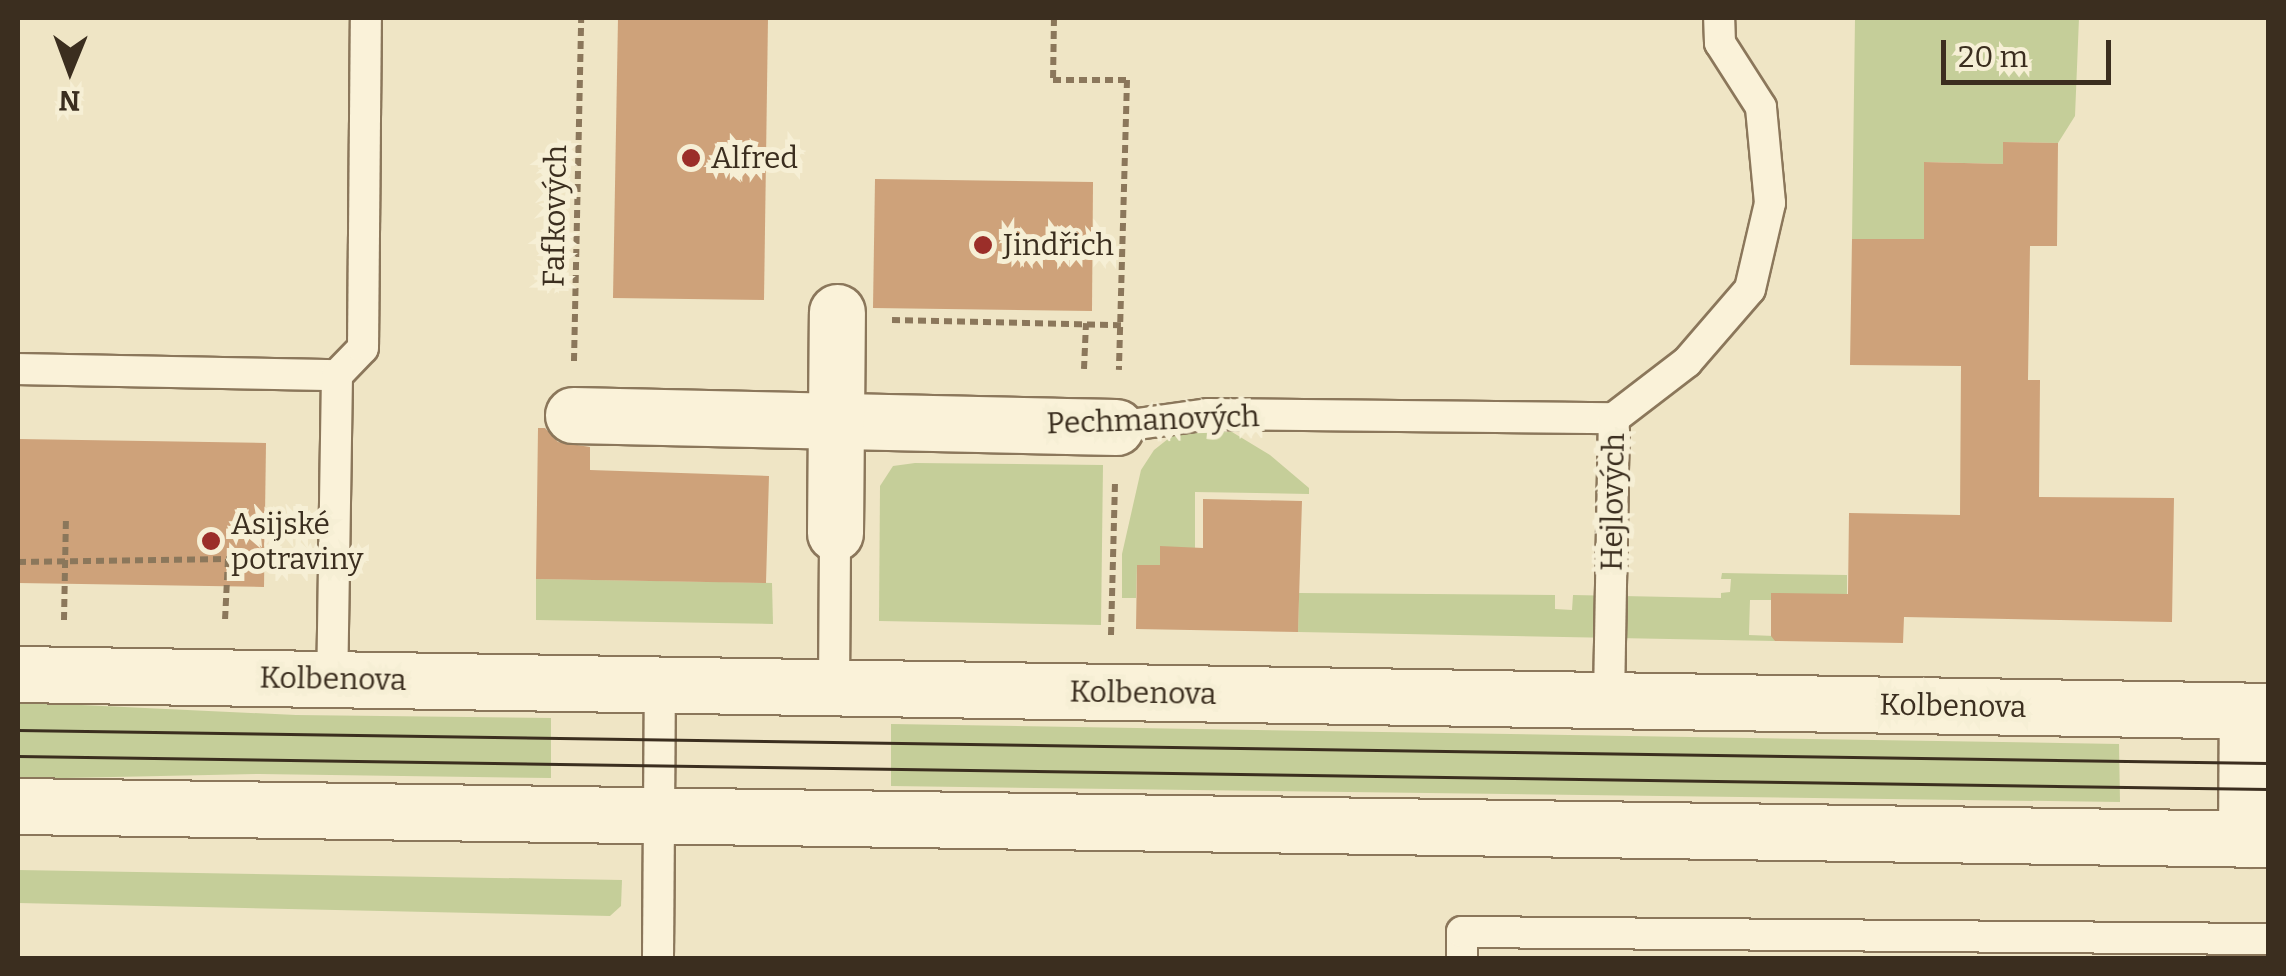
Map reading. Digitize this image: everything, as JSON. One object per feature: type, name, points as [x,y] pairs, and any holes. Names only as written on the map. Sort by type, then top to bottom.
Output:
[{"type":"main road","points":[[836,533],[838,312]]},
{"type":"main road","name":"Pechmanových","points":[[574,415],[1116,427]]},
{"type":"main road","name":"Kolbenova","points":[[18,674],[2258,711]]},
{"type":"main road","points":[[18,806],[2257,839],[2258,711]]},
{"type":"lane","points":[[332,679],[337,375],[362,348],[366,18]]},
{"type":"lane","name":"Hejlových","points":[[1609,700],[1614,418],[1687,362],[1750,288],[1770,203],[1761,107],[1720,43],[1719,18]]},
{"type":"lane","points":[[18,370],[337,375]]},
{"type":"lane","name":"Pechmanových","points":[[1116,427],[1208,414],[1614,418]]},
{"type":"lane","points":[[834,688],[836,533]]},
{"type":"lane","points":[[658,958],[660,685]]},
{"type":"lane","points":[[1462,958],[1462,932],[2268,939]]},
{"type":"path","name":"Fafkových","points":[[574,415],[581,18]]},
{"type":"path","points":[[1054,18],[1053,80],[1127,80],[1110,646]]},
{"type":"path","points":[[891,338],[892,320],[1121,325]]},
{"type":"path","points":[[64,632],[66,516]]},
{"type":"path","points":[[18,562],[228,560],[225,632]]},
{"type":"green space","points":[[1855,18],[2079,18],[2075,116],[2058,143],[2004,142],[2003,164],[1925,162],[1924,239],[1852,239]]},
{"type":"green space","points":[[1206,429],[1232,432],[1270,455],[1309,488],[1309,494],[1195,492],[1195,548],[1160,565],[1137,565],[1136,598],[1122,598],[1122,554],[1141,470],[1154,450],[1173,435]]},
{"type":"green space","points":[[1103,465],[1101,625],[879,621],[880,486],[893,466]]},
{"type":"green space","points":[[1722,573],[1847,575],[1847,642],[1771,600],[1750,600],[1749,635],[1774,636],[1775,641],[1298,632],[1299,593],[1555,595],[1555,609],[1572,610],[1573,595],[1721,598],[1721,593],[1730,592],[1731,579],[1721,579]]},
{"type":"green space","points":[[536,579],[772,583],[773,624],[536,620]]},
{"type":"green space","points":[[18,702],[296,715],[551,718],[551,778],[259,774],[18,779]]},
{"type":"green space","points":[[891,724],[2119,744],[2120,802],[891,786]]},
{"type":"green space","points":[[18,870],[622,880],[621,906],[610,916],[18,903]]},
{"type":"building","name":"Alfred","points":[[618,18],[768,18],[764,300],[613,298]]},
{"type":"building","points":[[2003,142],[2058,143],[2057,246],[2030,246],[2028,380],[2040,380],[2039,497],[2174,498],[2172,622],[1904,617],[1903,643],[1775,641],[1771,636],[1771,593],[1848,594],[1849,513],[1960,515],[1961,366],[1850,365],[1852,239],[1924,239],[1924,162],[2003,164]]},
{"type":"building","name":"Jindřich","points":[[875,179],[1093,182],[1092,311],[873,308]]},
{"type":"building","points":[[538,428],[545,428],[558,442],[590,447],[590,470],[769,476],[766,583],[536,579]]},
{"type":"building","points":[[18,439],[266,443],[264,587],[18,583]]},
{"type":"building","points":[[1203,499],[1302,501],[1298,632],[1136,629],[1137,565],[1160,565],[1160,546],[1203,548]]},
{"type":"tram line","points":[[18,730],[2268,763]]},
{"type":"tram line","points":[[18,756],[2268,789]]},
{"type":"place","name":"Alfred","points":[[691,158]]},
{"type":"place","name":"Jindřich","points":[[983,245]]},
{"type":"place","name":"Asijské potraviny","points":[[211,541]]}]
